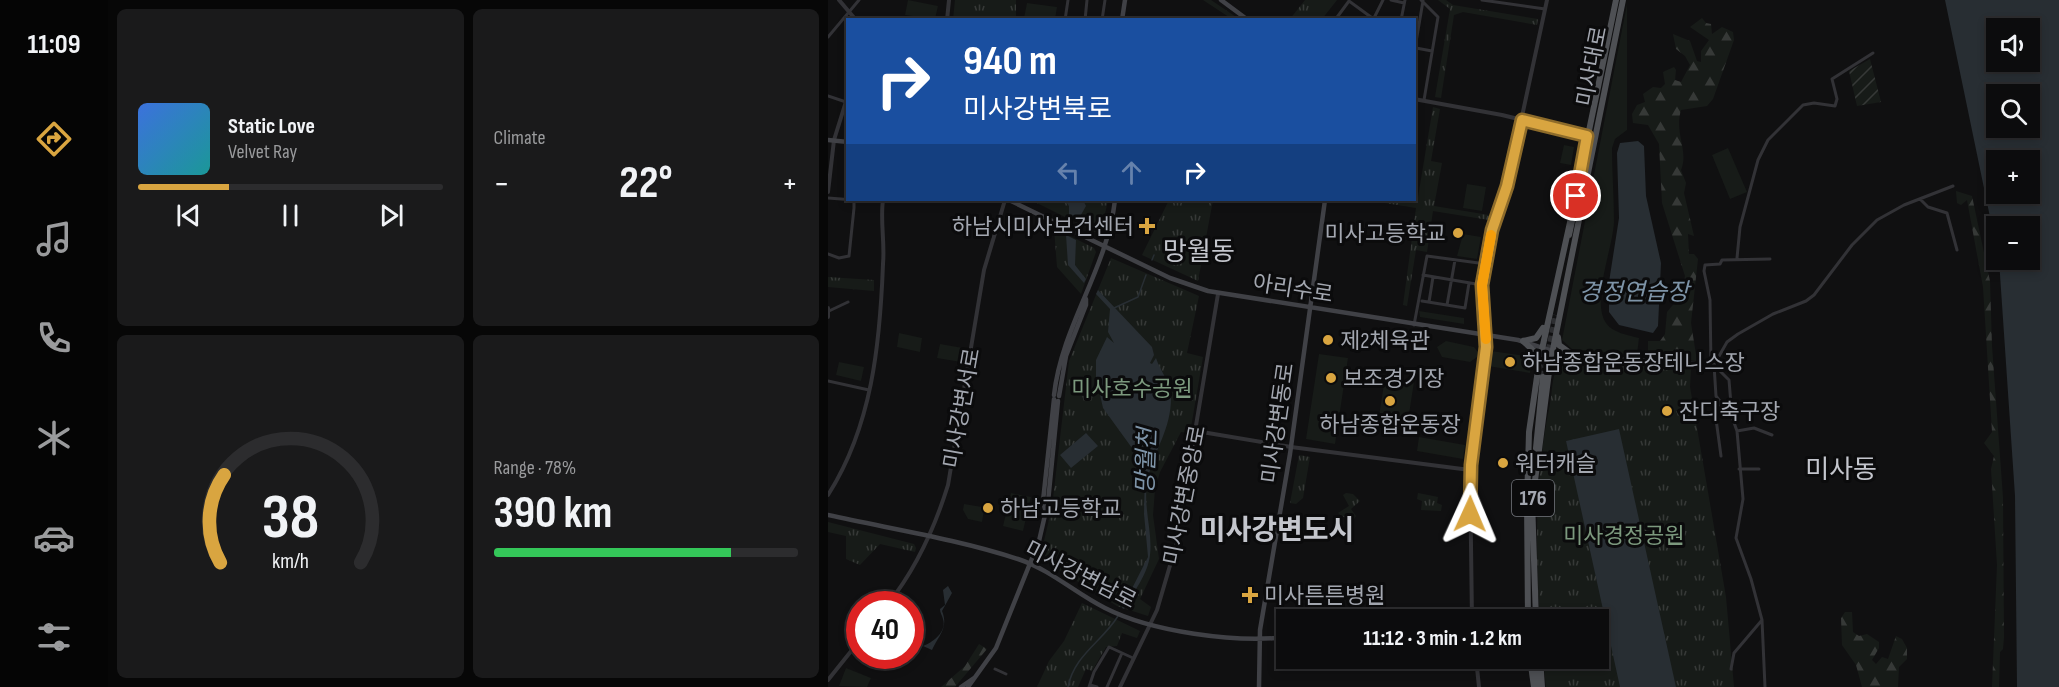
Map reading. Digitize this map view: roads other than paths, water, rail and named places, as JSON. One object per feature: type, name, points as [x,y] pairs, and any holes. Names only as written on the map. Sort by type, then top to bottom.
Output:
[{"type":"main road","points":[[1122,18],[1125,0]]},
{"type":"main road","points":[[1221,0],[1245,18]]},
{"type":"main road","name":"미사대로","points":[[1583,178],[1587,136],[1616,0]]},
{"type":"main road","name":"미사대로","points":[[1583,178],[1623,0]]},
{"type":"main road","points":[[831,140],[846,142]]},
{"type":"main road","points":[[1539,363],[1583,178]]},
{"type":"main road","points":[[1542,377],[1558,327],[1583,178]]},
{"type":"main road","name":"아리수로","points":[[1009,201],[1058,222],[1181,283],[1218,294],[1523,341],[1552,351]]},
{"type":"main road","points":[[968,687],[996,648],[1039,541],[1048,502],[1056,398],[1065,343],[1096,275],[1106,246],[1115,201]]},
{"type":"main road","name":"미사강변동로","points":[[1258,687],[1266,586],[1291,447],[1325,201]]},
{"type":"main road","points":[[1550,318],[1551,330],[1558,327]]},
{"type":"main road","points":[[1542,377],[1536,353],[1523,341],[1538,336],[1550,318]]},
{"type":"main road","points":[[1558,327],[1559,345],[1574,356]]},
{"type":"main road","points":[[1542,377],[1555,363],[1574,356]]},
{"type":"main road","name":"176","points":[[1528,609],[1529,504],[1542,377]]},
{"type":"main road","name":"176","points":[[1529,504],[1535,609]]},
{"type":"main road","name":"미사강변남로","points":[[828,515],[999,553],[1055,576],[1126,618],[1226,637],[1260,640],[1276,638]]},
{"type":"main road","points":[[1535,669],[1539,687]]},
{"type":"main road","points":[[1539,687],[1541,669]]},
{"type":"main road","points":[[961,687],[974,678]]},
{"type":"street","points":[[838,0],[850,10],[855,18]]},
{"type":"street","points":[[828,37],[859,0]]},
{"type":"street","points":[[947,18],[949,0]]},
{"type":"street","points":[[1065,18],[1068,0]]},
{"type":"street","points":[[1084,18],[1087,0]]},
{"type":"street","points":[[1102,18],[1105,0]]},
{"type":"street","points":[[1374,18],[1383,0]]},
{"type":"street","points":[[1391,0],[1405,2],[1401,18]]},
{"type":"street","points":[[1482,0],[1514,2],[1545,9]]},
{"type":"street","points":[[1472,609],[1470,470],[1486,336],[1482,285],[1492,230],[1507,186],[1522,120],[1546,0]]},
{"type":"street","points":[[1337,18],[1350,1],[1373,18]]},
{"type":"street","points":[[1416,41],[1422,1]]},
{"type":"street","points":[[1422,1],[1438,14],[1424,100]]},
{"type":"street","points":[[1416,48],[1432,51]]},
{"type":"street","points":[[1737,258],[1740,227],[1758,160],[1768,140],[1803,105],[1814,103],[1835,106],[1837,99],[1832,78],[1873,53]]},
{"type":"street","points":[[828,96],[846,102]]},
{"type":"street","points":[[1416,99],[1522,120],[1587,136]]},
{"type":"street","points":[[828,192],[831,140],[846,104]]},
{"type":"street","points":[[1712,365],[1727,342],[1738,334],[1814,295],[1859,236],[1877,220],[1953,186]]},
{"type":"street","points":[[828,198],[846,199]]},
{"type":"street","points":[[1920,199],[1928,207],[1947,213],[1957,250]]},
{"type":"street","points":[[828,254],[839,258],[849,256],[854,201]]},
{"type":"street","points":[[828,495],[856,436],[877,354],[881,314],[883,201]]},
{"type":"street","name":"미사강변서로","points":[[897,591],[940,509],[952,466],[984,270],[1007,201]]},
{"type":"street","points":[[1414,325],[1427,256],[1486,264]]},
{"type":"street","points":[[1732,417],[1720,402],[1716,392],[1708,313],[1710,300],[1704,267],[1707,263],[1720,264],[1722,260],[1737,258],[1770,259]]},
{"type":"street","points":[[1447,305],[1455,260]]},
{"type":"street","points":[[1423,275],[1482,285]]},
{"type":"street","points":[[1429,302],[1433,277]]},
{"type":"street","points":[[1422,301],[1465,308],[1469,283]]},
{"type":"street","name":"미사강변중앙로","points":[[1120,687],[1164,590],[1176,545],[1218,294]]},
{"type":"street","points":[[828,317],[829,309],[842,309],[848,303]]},
{"type":"street","points":[[1552,351],[1574,356],[1712,365],[1729,380],[1732,417],[1737,431],[1743,499],[1736,538],[1751,579],[1762,620],[1765,636],[1765,687]]},
{"type":"street","points":[[828,381],[869,390]]},
{"type":"street","points":[[1720,402],[1716,419],[1721,456]]},
{"type":"street","points":[[1737,431],[1754,428],[1772,435]]},
{"type":"street","points":[[1196,431],[1291,447],[1470,470]]},
{"type":"street","points":[[1739,469],[1759,469]]},
{"type":"street","points":[[1731,669],[1734,653],[1762,620]]},
{"type":"street","points":[[1097,687],[1090,686],[1107,648],[1112,647],[1133,658]]},
{"type":"street","points":[[1107,687],[1122,652]]},
{"type":"street","points":[[828,680],[846,658]]},
{"type":"street","points":[[995,669],[1006,674]]},
{"type":"street","points":[[1477,669],[1479,687]]},
{"type":"water","points":[[1945,0],[2059,0],[2059,687],[2017,687],[2015,496],[2000,270],[2040,270],[2040,216],[1990,216],[1987,204],[2040,204],[2040,150],[1986,150],[1986,198]]},
{"type":"water","name":"경정연습장","points":[[1638,141],[1644,146],[1646,196],[1661,263],[1658,326],[1653,333],[1619,325],[1609,312],[1609,282],[1619,218],[1617,153],[1620,143]]},
{"type":"water","points":[[1066,201],[1084,201],[1086,206],[1077,222],[1069,218],[1069,206]]},
{"type":"water","points":[[1066,235],[1076,240],[1075,265],[1086,279],[1084,283],[1068,265]]},
{"type":"water","points":[[1098,290],[1152,347],[1154,355],[1150,363],[1152,364],[1156,358],[1169,385],[1171,395],[1169,418],[1151,467],[1146,488],[1151,546],[1149,562],[1124,609],[1122,608],[1148,557],[1144,514],[1145,466],[1103,408],[1096,377],[1096,360],[1107,337],[1114,343],[1108,332],[1110,309],[1096,294]]},
{"type":"water","points":[[1619,429],[1676,687],[1620,687],[1609,637],[1609,609],[1603,609],[1566,441]]},
{"type":"water","points":[[1086,433],[1098,446],[1071,468],[1060,455]]},
{"type":"water","points":[[948,586],[952,593],[942,611],[944,623],[940,609],[945,605],[943,590]]},
{"type":"water","points":[[943,629],[942,632],[932,650],[924,646],[935,639]]},
{"type":"waterway","points":[[1152,260],[1154,255]]},
{"type":"waterway","points":[[1114,308],[1138,297],[1146,275]]},
{"type":"waterway","name":"망월천","points":[[1068,687],[1076,666],[1118,616]]},
{"type":"tunnel","points":[[1543,377],[1556,315]]},
{"type":"place","name":"하남시미사보건센터","points":[[1147,226]]},
{"type":"place","name":"미사고등학교","points":[[1458,233]]},
{"type":"place","name":"제2체육관","points":[[1328,340]]},
{"type":"place","name":"하남종합운동장테니스장","points":[[1510,362]]},
{"type":"place","name":"보조경기장","points":[[1331,378]]},
{"type":"place","name":"하남종합운동장","points":[[1390,401]]},
{"type":"place","name":"잔디축구장","points":[[1667,411]]},
{"type":"place","name":"워터캐슬","points":[[1503,463]]},
{"type":"place","name":"하남고등학교","points":[[988,508]]},
{"type":"place","name":"미사튼튼병원","points":[[1250,595]]},
{"type":"district","name":"망월동","points":[[1199,251]]},
{"type":"district","name":"미사동","points":[[1841,469]]},
{"type":"district","name":"미사강변도시","points":[[1277,529]]},
{"type":"park label","name":"미사호수공원","points":[[1132,388]]},
{"type":"park label","name":"미사경정공원","points":[[1624,535]]}]
